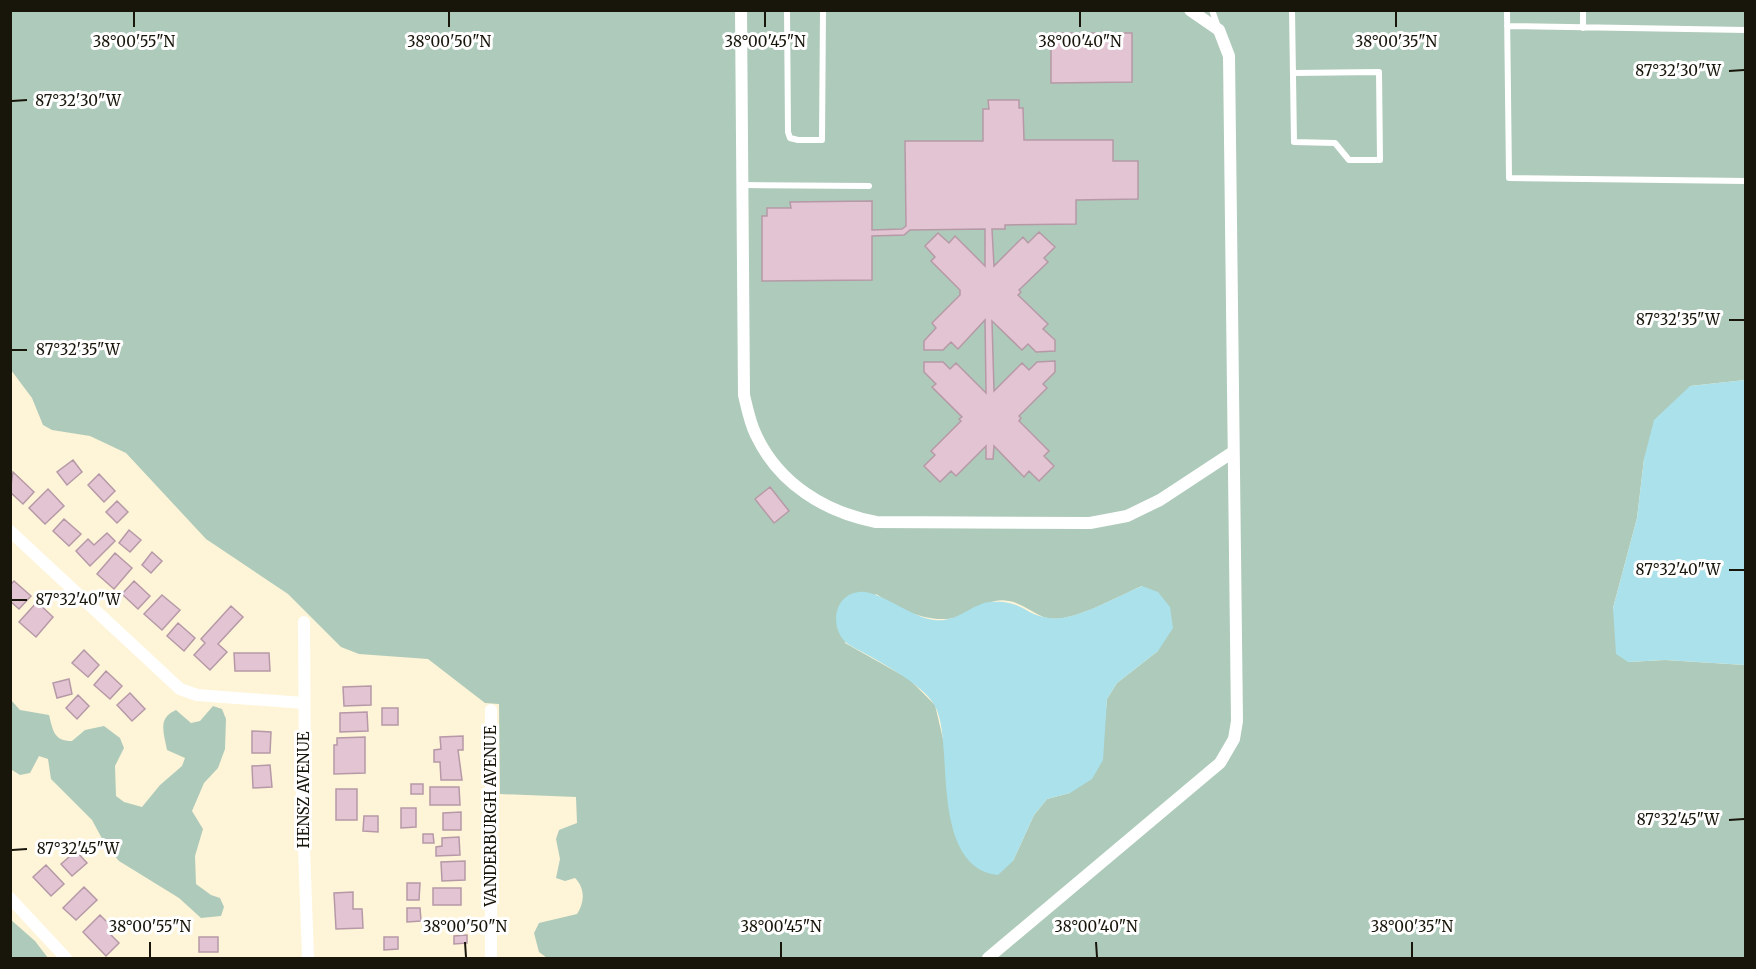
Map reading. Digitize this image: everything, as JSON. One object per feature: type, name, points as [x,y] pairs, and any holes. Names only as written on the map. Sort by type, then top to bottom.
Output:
[{"type":"street","points":[[741,10],[744,395],[756,435],[783,474],[812,498],[845,516],[876,522],[1090,523],[1127,516],[1160,500],[1233,452]]},
{"type":"street","points":[[988,958],[1220,763],[1234,739],[1237,721],[1233,452],[1232,103],[1229,56],[1219,30],[1190,10]]},
{"type":"street","points":[[10,531],[180,689],[197,695],[304,704]]},
{"type":"street","name":"HENSZ AVENUE","points":[[304,622],[305,774],[302,791],[308,958]]},
{"type":"street","name":"VANDERBURGH AVENUE","points":[[491,710],[491,958]]},
{"type":"street","points":[[10,898],[66,958]]},
{"type":"lane","points":[[787,10],[788,132],[790,138],[798,140],[822,140],[823,10]]},
{"type":"lane","points":[[1212,10],[1219,30]]},
{"type":"lane","points":[[1292,10],[1294,142],[1335,143],[1349,160],[1380,160],[1379,72],[1293,73]]},
{"type":"lane","points":[[1507,10],[1509,178],[1746,181]]},
{"type":"lane","points":[[1583,10],[1583,27]]},
{"type":"lane","points":[[1507,26],[1746,30]]},
{"type":"lane","points":[[742,185],[869,186]]},
{"type":"green space","points":[[10,11],[1745,11],[1745,380],[1690,386],[1644,459],[1637,518],[1613,608],[1628,662],[1665,660],[1745,665],[1745,958],[547,958],[539,952],[534,933],[539,923],[577,914],[583,900],[581,886],[575,878],[565,881],[556,878],[560,859],[556,839],[559,830],[577,823],[576,797],[500,794],[499,704],[485,703],[428,659],[359,654],[341,647],[288,594],[206,539],[126,453],[90,436],[52,430],[43,425],[32,398],[11,370]],"holes":[[[1142,586],[1158,651],[1117,683],[1107,699],[1105,720],[1070,793],[1047,799],[1034,815],[1013,861],[943,739],[935,705],[909,679],[845,643],[876,594],[906,611],[928,618],[950,619],[962,616],[990,602],[1002,600],[1019,604],[1047,618],[1057,619],[1081,613]]]},
{"type":"green space","points":[[11,700],[20,710],[49,715],[55,734],[66,741],[72,741],[85,730],[104,726],[120,738],[124,748],[115,766],[116,796],[124,802],[142,807],[160,785],[182,766],[185,758],[167,750],[163,727],[166,717],[176,710],[191,723],[200,721],[213,706],[222,709],[226,719],[225,749],[218,768],[204,783],[192,811],[203,829],[195,856],[196,884],[211,895],[220,898],[224,907],[221,916],[201,918],[179,898],[119,861],[106,846],[92,820],[51,779],[48,759],[39,756],[30,773],[20,775],[12,770]]},
{"type":"green space","points":[[10,919],[35,941],[48,958],[11,958]]},
{"type":"water","points":[[1745,380],[1745,665],[1665,660],[1628,662],[1616,654],[1613,608],[1637,518],[1644,459],[1654,420],[1690,386]]},
{"type":"water","points":[[1142,586],[1158,592],[1170,607],[1173,628],[1158,651],[1117,683],[1107,699],[1103,760],[1092,779],[1070,793],[1047,799],[1034,815],[1013,861],[998,875],[981,870],[968,860],[953,828],[946,790],[942,730],[935,706],[920,689],[909,681],[844,640],[836,624],[838,607],[850,595],[867,592],[934,620],[950,619],[989,602],[1009,603],[1034,614],[1059,618],[1096,607]]},
{"type":"building","points":[[1051,33],[1132,33],[1132,82],[1051,83]]},
{"type":"building","points":[[988,100],[1019,100],[1019,108],[1023,108],[1024,140],[1113,140],[1113,161],[1138,161],[1138,199],[1076,200],[1076,224],[1005,225],[1005,229],[992,229],[994,266],[1023,237],[1028,243],[1039,232],[1055,247],[1044,258],[1048,262],[1019,290],[1021,292],[1018,295],[1048,324],[1043,329],[1055,340],[1055,351],[1036,352],[1028,344],[1022,350],[992,321],[994,391],[1022,363],[1029,370],[1037,362],[1055,361],[1055,372],[1043,384],[1047,388],[1019,416],[1021,418],[1019,421],[1049,451],[1044,456],[1054,466],[1039,481],[1029,471],[1024,477],[994,446],[993,459],[986,459],[986,446],[956,476],[951,471],[940,482],[924,466],[935,455],[931,451],[961,421],[959,419],[962,417],[932,387],[936,384],[924,372],[924,362],[943,362],[950,369],[956,363],[986,393],[985,320],[958,349],[951,342],[943,350],[924,350],[924,341],[936,328],[932,323],[960,295],[960,290],[931,261],[935,257],[925,246],[938,233],[949,243],[955,236],[985,266],[985,229],[910,230],[904,235],[872,236],[872,280],[762,281],[762,216],[767,216],[767,208],[791,208],[790,202],[872,201],[872,230],[902,229],[906,226],[905,141],[983,141],[983,109],[989,109]]},
{"type":"building","points":[[73,460],[82,472],[67,485],[57,472]]},
{"type":"building","points":[[13,472],[34,492],[23,504],[10,492]]},
{"type":"building","points":[[99,474],[115,491],[104,502],[88,485]]},
{"type":"building","points":[[770,487],[789,511],[774,523],[755,499]]},
{"type":"building","points":[[48,489],[64,506],[45,524],[29,508]]},
{"type":"building","points":[[117,501],[128,512],[117,523],[106,512]]},
{"type":"building","points":[[64,519],[81,534],[69,546],[53,531]]},
{"type":"building","points":[[129,530],[141,540],[130,552],[119,543]]},
{"type":"building","points":[[107,533],[115,541],[90,566],[76,551],[88,539],[94,545]]},
{"type":"building","points":[[152,552],[162,561],[151,573],[142,565]]},
{"type":"building","points":[[115,553],[132,568],[114,589],[97,574]]},
{"type":"building","points":[[14,581],[31,596],[19,609],[10,601],[10,585]]},
{"type":"building","points":[[134,581],[150,596],[138,609],[122,594]]},
{"type":"building","points":[[162,595],[180,610],[162,630],[144,614]]},
{"type":"building","points":[[37,602],[53,617],[36,637],[19,622]]},
{"type":"building","points":[[231,606],[243,617],[218,644],[227,652],[210,670],[194,655],[205,643],[201,639]]},
{"type":"building","points":[[178,623],[195,638],[184,651],[167,636]]},
{"type":"building","points":[[84,650],[99,665],[88,677],[72,663]]},
{"type":"building","points":[[234,653],[269,653],[270,671],[235,671]]},
{"type":"building","points":[[106,671],[122,686],[110,699],[94,685]]},
{"type":"building","points":[[69,679],[72,694],[57,698],[53,683]]},
{"type":"building","points":[[371,686],[371,705],[344,706],[343,687]]},
{"type":"building","points":[[130,693],[145,709],[132,721],[117,705]]},
{"type":"building","points":[[78,695],[89,706],[77,719],[66,708]]},
{"type":"building","points":[[382,708],[398,708],[398,725],[382,725]]},
{"type":"building","points":[[367,712],[368,731],[340,732],[340,713]]},
{"type":"building","points":[[252,731],[271,732],[270,753],[252,753]]},
{"type":"building","points":[[463,736],[463,750],[458,750],[462,780],[441,780],[440,762],[434,762],[434,750],[441,749],[440,737]]},
{"type":"building","points":[[365,737],[365,773],[334,774],[334,745],[337,745],[337,738]]},
{"type":"building","points":[[270,765],[272,787],[253,788],[252,766]]},
{"type":"building","points":[[411,784],[423,784],[423,794],[411,794]]},
{"type":"building","points":[[430,787],[459,787],[460,805],[430,805]]},
{"type":"building","points":[[336,789],[357,789],[357,820],[336,820]]},
{"type":"building","points":[[401,808],[416,808],[416,827],[401,828]]},
{"type":"building","points":[[461,812],[461,830],[443,830],[443,813]]},
{"type":"building","points":[[364,816],[378,816],[378,832],[363,831]]},
{"type":"building","points":[[423,834],[433,834],[434,843],[423,843]]},
{"type":"building","points":[[459,837],[460,855],[436,856],[436,847],[442,846],[442,838]]},
{"type":"building","points":[[76,851],[87,863],[72,876],[61,864]]},
{"type":"building","points":[[465,861],[465,880],[442,881],[441,862]]},
{"type":"building","points":[[46,865],[64,884],[51,896],[33,877]]},
{"type":"building","points":[[407,883],[420,883],[419,900],[407,900]]},
{"type":"building","points":[[84,887],[97,900],[76,920],[63,908]]},
{"type":"building","points":[[433,888],[461,888],[461,905],[433,905]]},
{"type":"building","points":[[353,892],[353,909],[362,909],[363,928],[336,929],[334,893]]},
{"type":"building","points":[[407,908],[420,908],[421,921],[407,922]]},
{"type":"building","points":[[100,915],[113,928],[109,933],[119,943],[106,956],[83,932]]},
{"type":"building","points":[[467,935],[467,943],[454,944],[454,936]]},
{"type":"building","points":[[199,937],[218,937],[218,952],[199,952]]},
{"type":"building","points":[[384,937],[398,937],[398,949],[384,950]]}]
